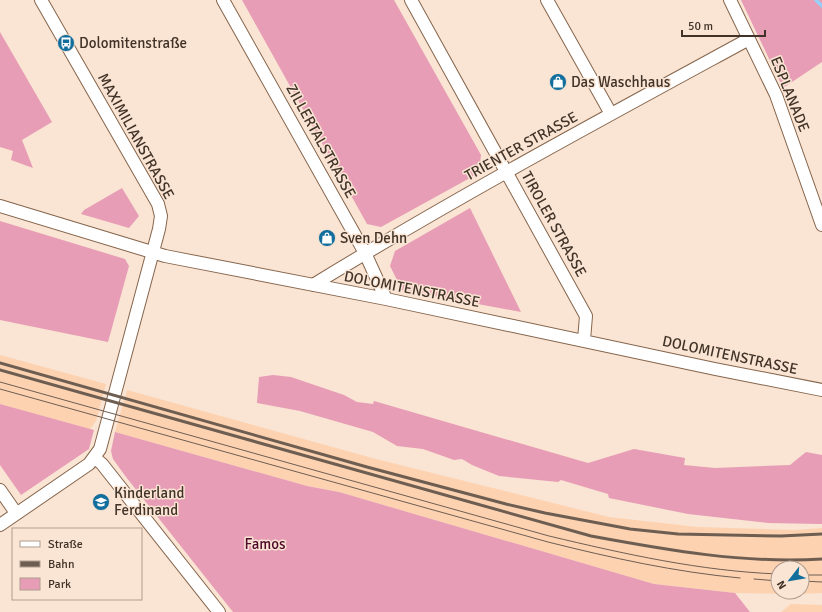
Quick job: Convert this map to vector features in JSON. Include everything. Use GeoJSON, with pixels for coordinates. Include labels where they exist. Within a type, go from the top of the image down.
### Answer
{"type":"FeatureCollection","features":[{"type":"Feature","properties":{"kind":"street","name":"MAXIMILIANSTRASSE"},"geometry":{"type":"LineString","coordinates":[[41,0],[158,204],[161,216],[153,252],[100,449],[95,458]]}},
{"type":"Feature","properties":{"kind":"street","name":"ZILLERTALSTRASSE"},"geometry":{"type":"LineString","coordinates":[[224,0],[365,253],[386,299]]}},
{"type":"Feature","properties":{"kind":"street","name":"TIROLER STRASSE"},"geometry":{"type":"LineString","coordinates":[[410,0],[586,316],[584,340]]}},
{"type":"Feature","properties":{"kind":"street"},"geometry":{"type":"LineString","coordinates":[[547,0],[611,114]]}},
{"type":"Feature","properties":{"kind":"street","name":"ESPLANADE"},"geometry":{"type":"LineString","coordinates":[[730,0],[776,95],[822,225]]}},
{"type":"Feature","properties":{"kind":"street","name":"TRIENTER STRASSE"},"geometry":{"type":"LineString","coordinates":[[313,285],[365,253],[507,172],[749,39]]}},
{"type":"Feature","properties":{"kind":"street","name":"DOLOMITENSTRASSE"},"geometry":{"type":"LineString","coordinates":[[0,206],[153,252],[216,267],[386,299],[715,369],[822,390]]}},
{"type":"Feature","properties":{"kind":"street"},"geometry":{"type":"LineString","coordinates":[[0,525],[95,458],[102,464],[219,612]]}},
{"type":"Feature","properties":{"kind":"street"},"geometry":{"type":"LineString","coordinates":[[0,490],[16,513]]}},
{"type":"Feature","properties":{"kind":"shaded area"},"geometry":{"type":"Polygon","coordinates":[[[0,355],[106,384],[96,421],[90,429],[0,404],[0,355]]]}},
{"type":"Feature","properties":{"kind":"shaded area"},"geometry":{"type":"Polygon","coordinates":[[[127,390],[376,459],[609,517],[697,527],[796,530],[822,528],[822,593],[810,594],[810,560],[770,560],[770,594],[735,593],[654,584],[339,492],[307,486],[115,432],[127,390]]]}},
{"type":"Feature","properties":{"kind":"shaded area"},"geometry":{"type":"Polygon","coordinates":[[[791,604],[822,605],[822,612],[781,612],[791,604]]]}},
{"type":"Feature","properties":{"kind":"green space"},"geometry":{"type":"Polygon","coordinates":[[[242,0],[394,0],[481,155],[479,173],[381,227],[367,224],[242,0]]]}},
{"type":"Feature","properties":{"kind":"green space"},"geometry":{"type":"Polygon","coordinates":[[[741,0],[822,0],[822,62],[783,88],[741,0]]]}},
{"type":"Feature","properties":{"kind":"green space"},"geometry":{"type":"Polygon","coordinates":[[[0,32],[52,122],[22,140],[33,168],[11,160],[13,151],[0,147],[0,32]]]}},
{"type":"Feature","properties":{"kind":"green space"},"geometry":{"type":"Polygon","coordinates":[[[122,188],[139,216],[129,228],[81,214],[84,210],[122,188]]]}},
{"type":"Feature","properties":{"kind":"green space"},"geometry":{"type":"Polygon","coordinates":[[[470,208],[521,312],[402,290],[390,266],[395,251],[470,208]]]}},
{"type":"Feature","properties":{"kind":"green space"},"geometry":{"type":"Polygon","coordinates":[[[0,221],[125,259],[129,266],[108,342],[0,320],[0,221]]]}},
{"type":"Feature","properties":{"kind":"green space"},"geometry":{"type":"Polygon","coordinates":[[[273,375],[291,377],[344,395],[357,402],[373,404],[374,401],[588,463],[634,449],[685,458],[684,465],[715,468],[790,465],[806,452],[822,455],[822,524],[768,523],[688,514],[609,498],[608,494],[561,480],[558,482],[499,476],[472,465],[462,459],[454,460],[423,449],[397,446],[373,432],[300,411],[257,403],[259,377],[273,375]]]}},
{"type":"Feature","properties":{"kind":"green space"},"geometry":{"type":"Polygon","coordinates":[[[0,404],[94,430],[89,449],[21,495],[0,465],[0,404]]]}},
{"type":"Feature","properties":{"kind":"green space","name":"Famos"},"geometry":{"type":"Polygon","coordinates":[[[115,432],[307,486],[339,492],[654,584],[735,593],[750,612],[233,612],[113,459],[111,451],[115,432]]]}},
{"type":"Feature","properties":{"kind":"waterway"},"geometry":{"type":"LineString","coordinates":[[816,0],[822,6]]}},
{"type":"Feature","properties":{"kind":"tram line"},"geometry":{"type":"LineString","coordinates":[[0,382],[549,536],[663,561],[720,569],[770,573]]}},
{"type":"Feature","properties":{"kind":"tram line"},"geometry":{"type":"LineString","coordinates":[[0,389],[548,542],[644,564],[740,578]]}},
{"type":"Feature","properties":{"kind":"tram line"},"geometry":{"type":"LineString","coordinates":[[810,575],[822,575]]}},
{"type":"Feature","properties":{"kind":"tram line"},"geometry":{"type":"LineString","coordinates":[[754,579],[770,580]]}},
{"type":"Feature","properties":{"kind":"tram line"},"geometry":{"type":"LineString","coordinates":[[810,581],[822,582]]}},
{"type":"Feature","properties":{"kind":"railway"},"geometry":{"type":"LineString","coordinates":[[0,363],[367,467],[545,513],[630,529],[678,534],[781,536],[822,534]]}},
{"type":"Feature","properties":{"kind":"railway"},"geometry":{"type":"LineString","coordinates":[[0,370],[591,536],[677,551],[735,558],[793,560],[822,559]]}},
{"type":"Feature","properties":{"kind":"place","name":"Dolomitenstraße"},"geometry":{"type":"Point","coordinates":[66,43]}},
{"type":"Feature","properties":{"kind":"place","name":"Das Waschhaus"},"geometry":{"type":"Point","coordinates":[558,82]}},
{"type":"Feature","properties":{"kind":"place","name":"Sven Dehn"},"geometry":{"type":"Point","coordinates":[327,238]}},
{"type":"Feature","properties":{"kind":"place","name":"Kinderland Ferdinand"},"geometry":{"type":"Point","coordinates":[101,502]}}]}
